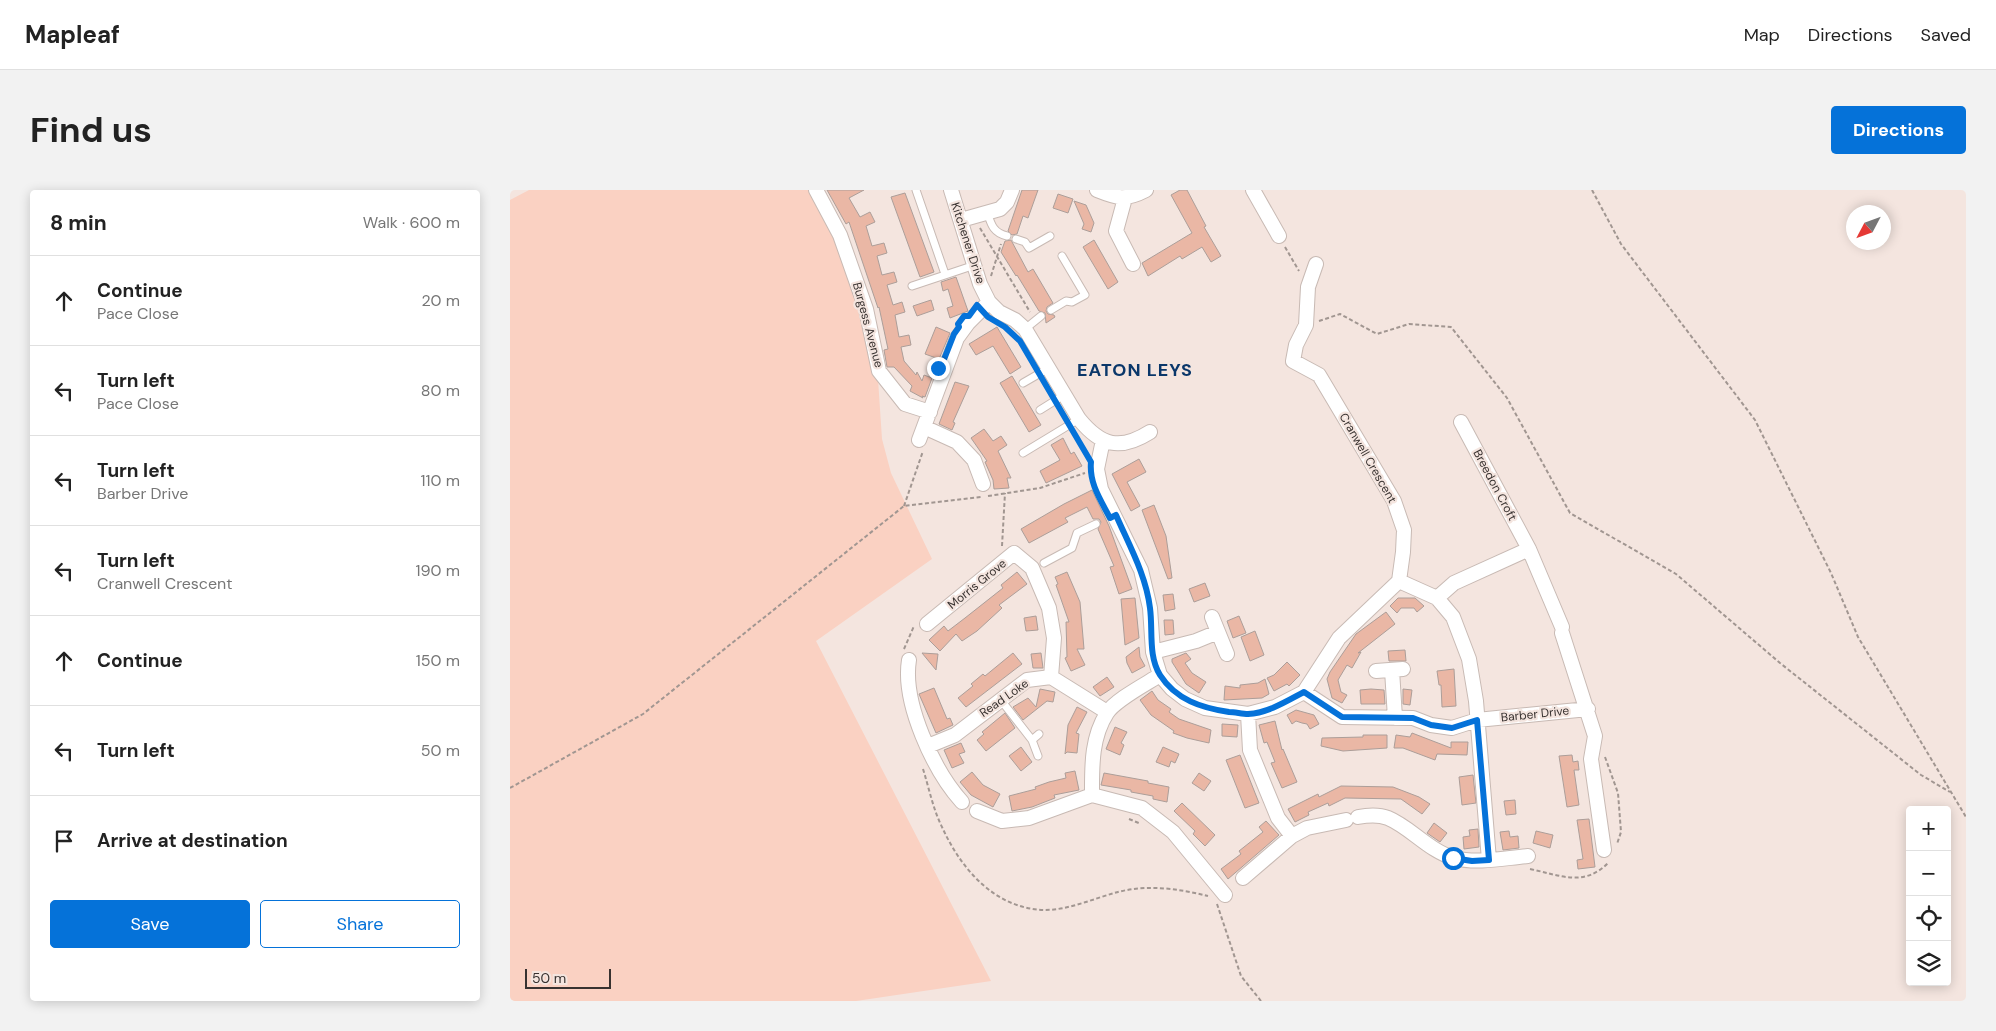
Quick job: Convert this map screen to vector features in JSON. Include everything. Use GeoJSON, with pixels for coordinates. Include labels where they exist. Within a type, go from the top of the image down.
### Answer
{"type":"FeatureCollection","features":[{"type":"Feature","properties":{"kind":"street","name":"Burgess Avenue"},"geometry":{"type":"LineString","coordinates":[[816,190],[840,235],[866,309],[880,371],[905,404],[930,412]]}},
{"type":"Feature","properties":{"kind":"street","name":"Kitchener Drive"},"geometry":{"type":"LineString","coordinates":[[951,190],[974,216],[975,265],[989,302]]}},
{"type":"Feature","properties":{"kind":"street"},"geometry":{"type":"LineString","coordinates":[[974,216],[1000,208],[1007,202],[1012,190]]}},
{"type":"Feature","properties":{"kind":"street"},"geometry":{"type":"LineString","coordinates":[[1097,190],[1125,198],[1146,190]]}},
{"type":"Feature","properties":{"kind":"street"},"geometry":{"type":"LineString","coordinates":[[1253,190],[1279,236]]}},
{"type":"Feature","properties":{"kind":"street"},"geometry":{"type":"LineString","coordinates":[[1125,198],[1116,231],[1133,264]]}},
{"type":"Feature","properties":{"kind":"street"},"geometry":{"type":"LineString","coordinates":[[1306,325],[1308,287],[1316,264]]}},
{"type":"Feature","properties":{"kind":"street"},"geometry":{"type":"LineString","coordinates":[[983,484],[974,460],[957,442],[923,437],[957,338],[968,323],[989,302],[999,312],[1015,320],[1034,322],[1049,368],[1064,395],[1074,422],[1104,440],[1121,445],[1150,432]]}},
{"type":"Feature","properties":{"kind":"street","name":"Cranwell Crescent"},"geometry":{"type":"LineString","coordinates":[[1306,325],[1296,345],[1293,361],[1319,375],[1394,501],[1404,530],[1403,552],[1398,580]]}},
{"type":"Feature","properties":{"kind":"street","name":"Breedon Croft"},"geometry":{"type":"LineString","coordinates":[[1461,422],[1487,468],[1528,549],[1562,630]]}},
{"type":"Feature","properties":{"kind":"street"},"geometry":{"type":"LineString","coordinates":[[1104,440],[1094,470],[1111,517],[1141,570],[1150,608],[1153,652],[1160,675],[1172,689],[1185,699],[1205,708],[1248,714],[1276,707],[1304,692],[1339,638],[1398,580],[1437,598],[1453,617],[1469,659],[1476,701],[1489,860]]}},
{"type":"Feature","properties":{"kind":"street"},"geometry":{"type":"LineString","coordinates":[[1437,598],[1454,583],[1528,549]]}},
{"type":"Feature","properties":{"kind":"street","name":"Morris Grove"},"geometry":{"type":"LineString","coordinates":[[927,624],[1014,553],[1032,568],[1049,608],[1054,638],[1051,677]]}},
{"type":"Feature","properties":{"kind":"street"},"geometry":{"type":"LineString","coordinates":[[1212,617],[1227,654]]}},
{"type":"Feature","properties":{"kind":"street","name":"Barber Drive"},"geometry":{"type":"LineString","coordinates":[[1562,630],[1595,736],[1591,759],[1610,853]]}},
{"type":"Feature","properties":{"kind":"street"},"geometry":{"type":"LineString","coordinates":[[1153,652],[1196,641],[1218,632]]}},
{"type":"Feature","properties":{"kind":"street"},"geometry":{"type":"LineString","coordinates":[[909,660],[907,670],[913,709],[935,763],[950,788],[962,802]]}},
{"type":"Feature","properties":{"kind":"street"},"geometry":{"type":"LineString","coordinates":[[1376,671],[1398,670],[1395,718]]}},
{"type":"Feature","properties":{"kind":"street"},"geometry":{"type":"LineString","coordinates":[[1092,795],[1092,754],[1107,712],[1130,693],[1160,675]]}},
{"type":"Feature","properties":{"kind":"street"},"geometry":{"type":"LineString","coordinates":[[1051,677],[1107,712]]}},
{"type":"Feature","properties":{"kind":"street","name":"Read Loke"},"geometry":{"type":"LineString","coordinates":[[928,746],[955,734],[1027,680],[1051,677]]}},
{"type":"Feature","properties":{"kind":"street","name":"Barber Drive"},"geometry":{"type":"LineString","coordinates":[[1304,692],[1342,717],[1413,718],[1431,725],[1452,728],[1477,720],[1588,709]]}},
{"type":"Feature","properties":{"kind":"street"},"geometry":{"type":"LineString","coordinates":[[1248,714],[1250,750],[1278,818],[1292,836]]}},
{"type":"Feature","properties":{"kind":"street"},"geometry":{"type":"LineString","coordinates":[[978,811],[1002,821],[1029,818],[1092,795],[1142,808],[1173,832],[1225,895]]}},
{"type":"Feature","properties":{"kind":"street"},"geometry":{"type":"LineString","coordinates":[[1243,878],[1292,836],[1307,828],[1372,814],[1388,818],[1430,846],[1453,858],[1472,861],[1526,862]]}},
{"type":"Feature","properties":{"kind":"lane"},"geometry":{"type":"LineString","coordinates":[[916,190],[945,274]]}},
{"type":"Feature","properties":{"kind":"lane"},"geometry":{"type":"LineString","coordinates":[[974,216],[992,227],[997,233],[1007,236]]}},
{"type":"Feature","properties":{"kind":"lane"},"geometry":{"type":"LineString","coordinates":[[1016,239],[1026,242],[1029,248],[1050,236]]}},
{"type":"Feature","properties":{"kind":"lane"},"geometry":{"type":"LineString","coordinates":[[1051,310],[1066,301],[1072,302],[1085,295],[1062,256]]}},
{"type":"Feature","properties":{"kind":"lane"},"geometry":{"type":"LineString","coordinates":[[912,286],[975,265]]}},
{"type":"Feature","properties":{"kind":"lane"},"geometry":{"type":"LineString","coordinates":[[1023,383],[1049,368]]}},
{"type":"Feature","properties":{"kind":"lane"},"geometry":{"type":"LineString","coordinates":[[1040,410],[1064,395]]}},
{"type":"Feature","properties":{"kind":"lane"},"geometry":{"type":"LineString","coordinates":[[1023,453],[1074,422]]}},
{"type":"Feature","properties":{"kind":"lane"},"geometry":{"type":"LineString","coordinates":[[1044,563],[1072,548],[1077,533],[1096,524]]}},
{"type":"Feature","properties":{"kind":"lane"},"geometry":{"type":"LineString","coordinates":[[1000,699],[1032,740],[1038,756]]}},
{"type":"Feature","properties":{"kind":"lane"},"geometry":{"type":"LineString","coordinates":[[1032,740],[1039,734]]}},
{"type":"Feature","properties":{"kind":"path"},"geometry":{"type":"LineString","coordinates":[[1592,190],[1622,244],[1755,420],[1831,573],[1858,637],[1966,817]]}},
{"type":"Feature","properties":{"kind":"path"},"geometry":{"type":"LineString","coordinates":[[974,216],[1034,322]]}},
{"type":"Feature","properties":{"kind":"path"},"geometry":{"type":"LineString","coordinates":[[1279,236],[1308,287]]}},
{"type":"Feature","properties":{"kind":"path"},"geometry":{"type":"LineString","coordinates":[[1306,325],[1340,314],[1377,334],[1409,324],[1452,327],[1507,398],[1570,514],[1676,574],[1788,669],[1921,774],[1950,792]]}},
{"type":"Feature","properties":{"kind":"path"},"geometry":{"type":"LineString","coordinates":[[510,788],[643,714],[904,506],[1040,488],[1094,470],[1074,422]]}},
{"type":"Feature","properties":{"kind":"path"},"geometry":{"type":"LineString","coordinates":[[904,506],[923,437]]}},
{"type":"Feature","properties":{"kind":"path"},"geometry":{"type":"LineString","coordinates":[[1526,862],[1565,878],[1577,878],[1599,872],[1621,832],[1618,794],[1604,753]]}},
{"type":"Feature","properties":{"kind":"path"},"geometry":{"type":"LineString","coordinates":[[922,766],[941,826],[956,856],[975,879],[997,896],[1019,906],[1046,910],[1072,905],[1121,891],[1153,888],[1186,891],[1215,897],[1225,895]]}},
{"type":"Feature","properties":{"kind":"shaded area"},"geometry":{"type":"Polygon","coordinates":[[[529,190],[809,190],[838,243],[863,317],[878,379],[882,439],[891,473],[932,559],[816,641],[991,981],[856,1001],[510,1001],[510,200],[529,190]]]}},
{"type":"Feature","properties":{"kind":"building"},"geometry":{"type":"Polygon","coordinates":[[[827,190],[864,190],[849,198],[860,217],[870,212],[875,222],[866,226],[872,246],[884,243],[887,253],[877,256],[882,275],[894,272],[897,282],[887,285],[893,305],[902,302],[905,312],[895,315],[899,337],[909,335],[911,345],[901,347],[904,361],[916,375],[917,372],[922,381],[924,375],[932,378],[925,397],[922,396],[923,398],[910,391],[912,386],[894,367],[887,367],[884,350],[888,349],[879,307],[849,222],[846,224],[827,190]]]}},
{"type":"Feature","properties":{"kind":"building"},"geometry":{"type":"Polygon","coordinates":[[[1022,190],[1038,190],[1028,218],[1023,216],[1017,234],[1012,235],[1008,231],[1022,190]]]}},
{"type":"Feature","properties":{"kind":"building"},"geometry":{"type":"Polygon","coordinates":[[[1180,190],[1187,190],[1206,226],[1204,227],[1221,256],[1211,262],[1202,247],[1182,259],[1180,256],[1148,276],[1142,263],[1192,233],[1171,195],[1180,190]]]}},
{"type":"Feature","properties":{"kind":"building"},"geometry":{"type":"Polygon","coordinates":[[[905,193],[934,272],[920,277],[891,197],[905,193]]]}},
{"type":"Feature","properties":{"kind":"building"},"geometry":{"type":"Polygon","coordinates":[[[1058,194],[1073,199],[1068,213],[1053,208],[1058,194]]]}},
{"type":"Feature","properties":{"kind":"building"},"geometry":{"type":"Polygon","coordinates":[[[1074,201],[1086,205],[1094,223],[1091,232],[1082,229],[1084,224],[1074,201]]]}},
{"type":"Feature","properties":{"kind":"building"},"geometry":{"type":"Polygon","coordinates":[[[1011,240],[1028,272],[1033,269],[1053,303],[1047,307],[1046,311],[1055,317],[1046,323],[1045,313],[1039,311],[1001,252],[1005,241],[1011,240]]]}},
{"type":"Feature","properties":{"kind":"building"},"geometry":{"type":"Polygon","coordinates":[[[1094,240],[1118,282],[1108,289],[1083,247],[1094,240]]]}},
{"type":"Feature","properties":{"kind":"building"},"geometry":{"type":"Polygon","coordinates":[[[956,277],[968,311],[950,318],[947,308],[953,306],[948,289],[943,291],[941,282],[956,277]]]}},
{"type":"Feature","properties":{"kind":"building"},"geometry":{"type":"Polygon","coordinates":[[[931,300],[934,310],[917,316],[913,306],[931,300]]]}},
{"type":"Feature","properties":{"kind":"building"},"geometry":{"type":"Polygon","coordinates":[[[936,327],[950,333],[939,359],[925,354],[936,327]]]}},
{"type":"Feature","properties":{"kind":"building"},"geometry":{"type":"Polygon","coordinates":[[[997,327],[1021,367],[1010,374],[993,346],[976,355],[969,344],[997,327]]]}},
{"type":"Feature","properties":{"kind":"building"},"geometry":{"type":"Polygon","coordinates":[[[1012,376],[1041,425],[1029,432],[1000,383],[1012,376]]]}},
{"type":"Feature","properties":{"kind":"building"},"geometry":{"type":"Polygon","coordinates":[[[955,382],[969,386],[953,422],[955,423],[952,430],[939,424],[955,382]]]}},
{"type":"Feature","properties":{"kind":"building"},"geometry":{"type":"Polygon","coordinates":[[[984,429],[993,441],[1001,436],[1007,445],[998,451],[1011,478],[1007,478],[1009,488],[994,489],[993,480],[985,462],[987,461],[971,438],[984,429]]]}},
{"type":"Feature","properties":{"kind":"building"},"geometry":{"type":"Polygon","coordinates":[[[1063,438],[1071,454],[1074,452],[1082,466],[1046,483],[1040,471],[1060,460],[1051,445],[1063,438]]]}},
{"type":"Feature","properties":{"kind":"building"},"geometry":{"type":"Polygon","coordinates":[[[1139,459],[1146,472],[1127,482],[1140,506],[1131,511],[1112,474],[1139,459]]]}},
{"type":"Feature","properties":{"kind":"building"},"geometry":{"type":"Polygon","coordinates":[[[1092,490],[1109,526],[1132,589],[1119,594],[1110,567],[1114,566],[1098,529],[1101,522],[1099,519],[1093,519],[1087,507],[1065,518],[1068,522],[1029,543],[1021,529],[1092,490]]]}},
{"type":"Feature","properties":{"kind":"building"},"geometry":{"type":"Polygon","coordinates":[[[1154,505],[1166,536],[1172,578],[1168,579],[1142,510],[1154,505]]]}},
{"type":"Feature","properties":{"kind":"building"},"geometry":{"type":"Polygon","coordinates":[[[1017,572],[1027,584],[999,605],[1002,608],[977,631],[962,641],[956,634],[940,651],[929,640],[944,626],[948,631],[965,618],[1003,588],[1001,585],[1017,572]]]}},
{"type":"Feature","properties":{"kind":"building"},"geometry":{"type":"Polygon","coordinates":[[[1067,572],[1080,602],[1084,649],[1077,649],[1085,665],[1071,671],[1065,658],[1067,657],[1066,622],[1069,622],[1055,577],[1067,572]]]}},
{"type":"Feature","properties":{"kind":"building"},"geometry":{"type":"Polygon","coordinates":[[[1205,583],[1210,596],[1194,602],[1189,589],[1205,583]]]}},
{"type":"Feature","properties":{"kind":"building"},"geometry":{"type":"Polygon","coordinates":[[[1173,594],[1175,609],[1165,611],[1163,595],[1173,594]]]}},
{"type":"Feature","properties":{"kind":"building"},"geometry":{"type":"Polygon","coordinates":[[[1135,598],[1139,638],[1125,645],[1121,599],[1135,598]]]}},
{"type":"Feature","properties":{"kind":"building"},"geometry":{"type":"Polygon","coordinates":[[[1398,598],[1415,598],[1424,606],[1417,612],[1414,608],[1401,608],[1397,613],[1390,606],[1398,598]]]}},
{"type":"Feature","properties":{"kind":"building"},"geometry":{"type":"Polygon","coordinates":[[[1386,612],[1395,624],[1358,653],[1361,652],[1352,668],[1347,665],[1338,680],[1341,692],[1347,695],[1342,703],[1332,698],[1327,679],[1330,672],[1356,634],[1386,612]]]}},
{"type":"Feature","properties":{"kind":"building"},"geometry":{"type":"Polygon","coordinates":[[[1036,616],[1038,630],[1026,631],[1024,618],[1036,616]]]}},
{"type":"Feature","properties":{"kind":"building"},"geometry":{"type":"Polygon","coordinates":[[[1239,616],[1246,633],[1233,638],[1227,621],[1239,616]]]}},
{"type":"Feature","properties":{"kind":"building"},"geometry":{"type":"Polygon","coordinates":[[[1164,620],[1173,620],[1174,634],[1165,635],[1164,620]]]}},
{"type":"Feature","properties":{"kind":"building"},"geometry":{"type":"Polygon","coordinates":[[[1255,631],[1264,655],[1250,661],[1241,637],[1255,631]]]}},
{"type":"Feature","properties":{"kind":"building"},"geometry":{"type":"Polygon","coordinates":[[[1139,647],[1140,657],[1145,666],[1132,673],[1126,657],[1139,647]]]}},
{"type":"Feature","properties":{"kind":"building"},"geometry":{"type":"Polygon","coordinates":[[[1405,650],[1406,661],[1389,661],[1388,651],[1405,650]]]}},
{"type":"Feature","properties":{"kind":"building"},"geometry":{"type":"Polygon","coordinates":[[[922,653],[938,654],[936,670],[922,653]]]}},
{"type":"Feature","properties":{"kind":"building"},"geometry":{"type":"Polygon","coordinates":[[[1013,653],[1022,664],[966,707],[958,698],[973,686],[971,684],[983,674],[985,676],[1013,653]]]}},
{"type":"Feature","properties":{"kind":"building"},"geometry":{"type":"Polygon","coordinates":[[[1041,653],[1043,668],[1033,668],[1031,654],[1041,653]]]}},
{"type":"Feature","properties":{"kind":"building"},"geometry":{"type":"Polygon","coordinates":[[[1186,653],[1191,659],[1185,663],[1192,673],[1206,682],[1199,693],[1186,684],[1172,662],[1172,659],[1186,653]]]}},
{"type":"Feature","properties":{"kind":"building"},"geometry":{"type":"Polygon","coordinates":[[[1287,662],[1300,675],[1289,686],[1287,684],[1274,691],[1267,678],[1274,675],[1287,662]]]}},
{"type":"Feature","properties":{"kind":"building"},"geometry":{"type":"Polygon","coordinates":[[[1454,669],[1456,706],[1442,707],[1441,685],[1439,685],[1437,671],[1454,669]]]}},
{"type":"Feature","properties":{"kind":"building"},"geometry":{"type":"Polygon","coordinates":[[[1107,677],[1114,687],[1100,696],[1093,687],[1107,677]]]}},
{"type":"Feature","properties":{"kind":"building"},"geometry":{"type":"Polygon","coordinates":[[[1265,679],[1269,694],[1262,698],[1224,700],[1225,686],[1240,688],[1240,685],[1258,683],[1265,679]]]}},
{"type":"Feature","properties":{"kind":"building"},"geometry":{"type":"Polygon","coordinates":[[[934,688],[947,719],[950,718],[953,725],[936,733],[919,694],[934,688]]]}},
{"type":"Feature","properties":{"kind":"building"},"geometry":{"type":"Polygon","coordinates":[[[1040,689],[1055,692],[1053,702],[1047,701],[1023,720],[1013,707],[1028,698],[1036,707],[1040,689]]]}},
{"type":"Feature","properties":{"kind":"building"},"geometry":{"type":"Polygon","coordinates":[[[1403,689],[1412,690],[1410,705],[1403,704],[1403,689]]]}},
{"type":"Feature","properties":{"kind":"building"},"geometry":{"type":"Polygon","coordinates":[[[1360,690],[1384,690],[1385,704],[1361,704],[1360,690]]]}},
{"type":"Feature","properties":{"kind":"building"},"geometry":{"type":"Polygon","coordinates":[[[1152,691],[1158,700],[1171,709],[1169,712],[1179,719],[1211,730],[1209,743],[1173,733],[1174,731],[1151,715],[1140,700],[1152,691]]]}},
{"type":"Feature","properties":{"kind":"building"},"geometry":{"type":"Polygon","coordinates":[[[1077,707],[1087,712],[1076,733],[1079,734],[1077,753],[1067,752],[1065,754],[1068,725],[1077,707]]]}},
{"type":"Feature","properties":{"kind":"building"},"geometry":{"type":"Polygon","coordinates":[[[1296,710],[1314,715],[1319,724],[1310,729],[1307,724],[1296,721],[1292,724],[1287,715],[1296,710]]]}},
{"type":"Feature","properties":{"kind":"building"},"geometry":{"type":"Polygon","coordinates":[[[1005,713],[1015,728],[986,751],[977,740],[984,734],[982,732],[1005,713]]]}},
{"type":"Feature","properties":{"kind":"building"},"geometry":{"type":"Polygon","coordinates":[[[1275,721],[1282,750],[1297,782],[1282,788],[1271,763],[1275,762],[1267,742],[1264,743],[1259,725],[1275,721]]]}},
{"type":"Feature","properties":{"kind":"building"},"geometry":{"type":"Polygon","coordinates":[[[1222,724],[1238,725],[1237,737],[1222,736],[1222,724]]]}},
{"type":"Feature","properties":{"kind":"building"},"geometry":{"type":"Polygon","coordinates":[[[1115,727],[1127,732],[1121,743],[1124,745],[1120,755],[1106,749],[1115,727]]]}},
{"type":"Feature","properties":{"kind":"building"},"geometry":{"type":"Polygon","coordinates":[[[1412,733],[1451,748],[1451,742],[1468,742],[1467,755],[1437,754],[1435,760],[1403,748],[1394,748],[1396,735],[1410,737],[1412,733]]]}},
{"type":"Feature","properties":{"kind":"building"},"geometry":{"type":"Polygon","coordinates":[[[1363,735],[1387,735],[1387,748],[1343,751],[1321,746],[1322,738],[1363,737],[1363,735]]]}},
{"type":"Feature","properties":{"kind":"building"},"geometry":{"type":"Polygon","coordinates":[[[961,743],[965,752],[959,754],[964,763],[952,768],[944,750],[961,743]]]}},
{"type":"Feature","properties":{"kind":"building"},"geometry":{"type":"Polygon","coordinates":[[[1021,747],[1032,762],[1021,771],[1009,756],[1021,747]]]}},
{"type":"Feature","properties":{"kind":"building"},"geometry":{"type":"Polygon","coordinates":[[[1163,747],[1179,754],[1175,763],[1171,761],[1169,767],[1156,762],[1163,747]]]}},
{"type":"Feature","properties":{"kind":"building"},"geometry":{"type":"Polygon","coordinates":[[[1240,755],[1259,803],[1245,808],[1226,760],[1240,755]]]}},
{"type":"Feature","properties":{"kind":"building"},"geometry":{"type":"Polygon","coordinates":[[[1572,755],[1573,762],[1578,761],[1579,770],[1574,770],[1579,805],[1567,807],[1559,756],[1572,755]]]}},
{"type":"Feature","properties":{"kind":"building"},"geometry":{"type":"Polygon","coordinates":[[[1075,771],[1079,790],[1054,795],[1055,798],[1032,807],[1012,811],[1009,796],[1066,778],[1065,773],[1075,771]]]}},
{"type":"Feature","properties":{"kind":"building"},"geometry":{"type":"Polygon","coordinates":[[[972,772],[983,785],[1000,794],[993,807],[971,795],[960,782],[972,772]]]}},
{"type":"Feature","properties":{"kind":"building"},"geometry":{"type":"Polygon","coordinates":[[[1104,773],[1169,787],[1167,802],[1153,799],[1153,796],[1131,792],[1131,790],[1101,785],[1104,773]]]}},
{"type":"Feature","properties":{"kind":"building"},"geometry":{"type":"Polygon","coordinates":[[[1199,773],[1211,781],[1204,791],[1192,783],[1199,773]]]}},
{"type":"Feature","properties":{"kind":"building"},"geometry":{"type":"Polygon","coordinates":[[[1473,775],[1476,803],[1462,805],[1459,777],[1473,775]]]}},
{"type":"Feature","properties":{"kind":"building"},"geometry":{"type":"Polygon","coordinates":[[[1341,786],[1393,787],[1419,797],[1430,804],[1422,814],[1401,799],[1345,798],[1329,806],[1328,803],[1308,812],[1309,815],[1295,822],[1288,809],[1318,794],[1319,797],[1341,786]]]}},
{"type":"Feature","properties":{"kind":"building"},"geometry":{"type":"Polygon","coordinates":[[[1515,800],[1516,814],[1506,815],[1504,801],[1515,800]]]}},
{"type":"Feature","properties":{"kind":"building"},"geometry":{"type":"Polygon","coordinates":[[[1182,803],[1215,835],[1205,846],[1193,834],[1195,831],[1174,811],[1182,803]]]}},
{"type":"Feature","properties":{"kind":"building"},"geometry":{"type":"Polygon","coordinates":[[[1589,819],[1595,867],[1578,869],[1577,860],[1583,859],[1577,820],[1589,819]]]}},
{"type":"Feature","properties":{"kind":"building"},"geometry":{"type":"Polygon","coordinates":[[[1266,821],[1279,835],[1228,879],[1221,869],[1241,854],[1239,851],[1263,832],[1259,827],[1266,821]]]}},
{"type":"Feature","properties":{"kind":"building"},"geometry":{"type":"Polygon","coordinates":[[[1434,823],[1447,833],[1440,842],[1427,833],[1434,823]]]}},
{"type":"Feature","properties":{"kind":"building"},"geometry":{"type":"Polygon","coordinates":[[[1478,829],[1479,847],[1464,849],[1463,837],[1470,836],[1469,830],[1478,829]]]}},
{"type":"Feature","properties":{"kind":"building"},"geometry":{"type":"Polygon","coordinates":[[[1509,831],[1510,837],[1518,836],[1519,848],[1503,850],[1500,832],[1509,831]]]}},
{"type":"Feature","properties":{"kind":"building"},"geometry":{"type":"Polygon","coordinates":[[[1536,831],[1553,835],[1550,848],[1533,843],[1536,831]]]}},
{"type":"Feature","properties":{"kind":"district","name":"EATON LEYS"},"geometry":{"type":"Point","coordinates":[1135,370]}},
{"type":"Feature","properties":{"kind":"route"},"geometry":{"type":"LineString","coordinates":[[938,368],[941,367],[954,334],[959,327],[958,324],[964,316],[969,316],[977,305],[988,317],[1005,327],[1020,341],[1091,462],[1090,471],[1094,487],[1110,518],[1116,515],[1141,570],[1150,608],[1153,652],[1160,675],[1172,689],[1185,699],[1205,708],[1248,714],[1276,707],[1304,692],[1342,717],[1413,718],[1431,725],[1452,728],[1477,720],[1489,860],[1472,861],[1453,858]]}}]}
